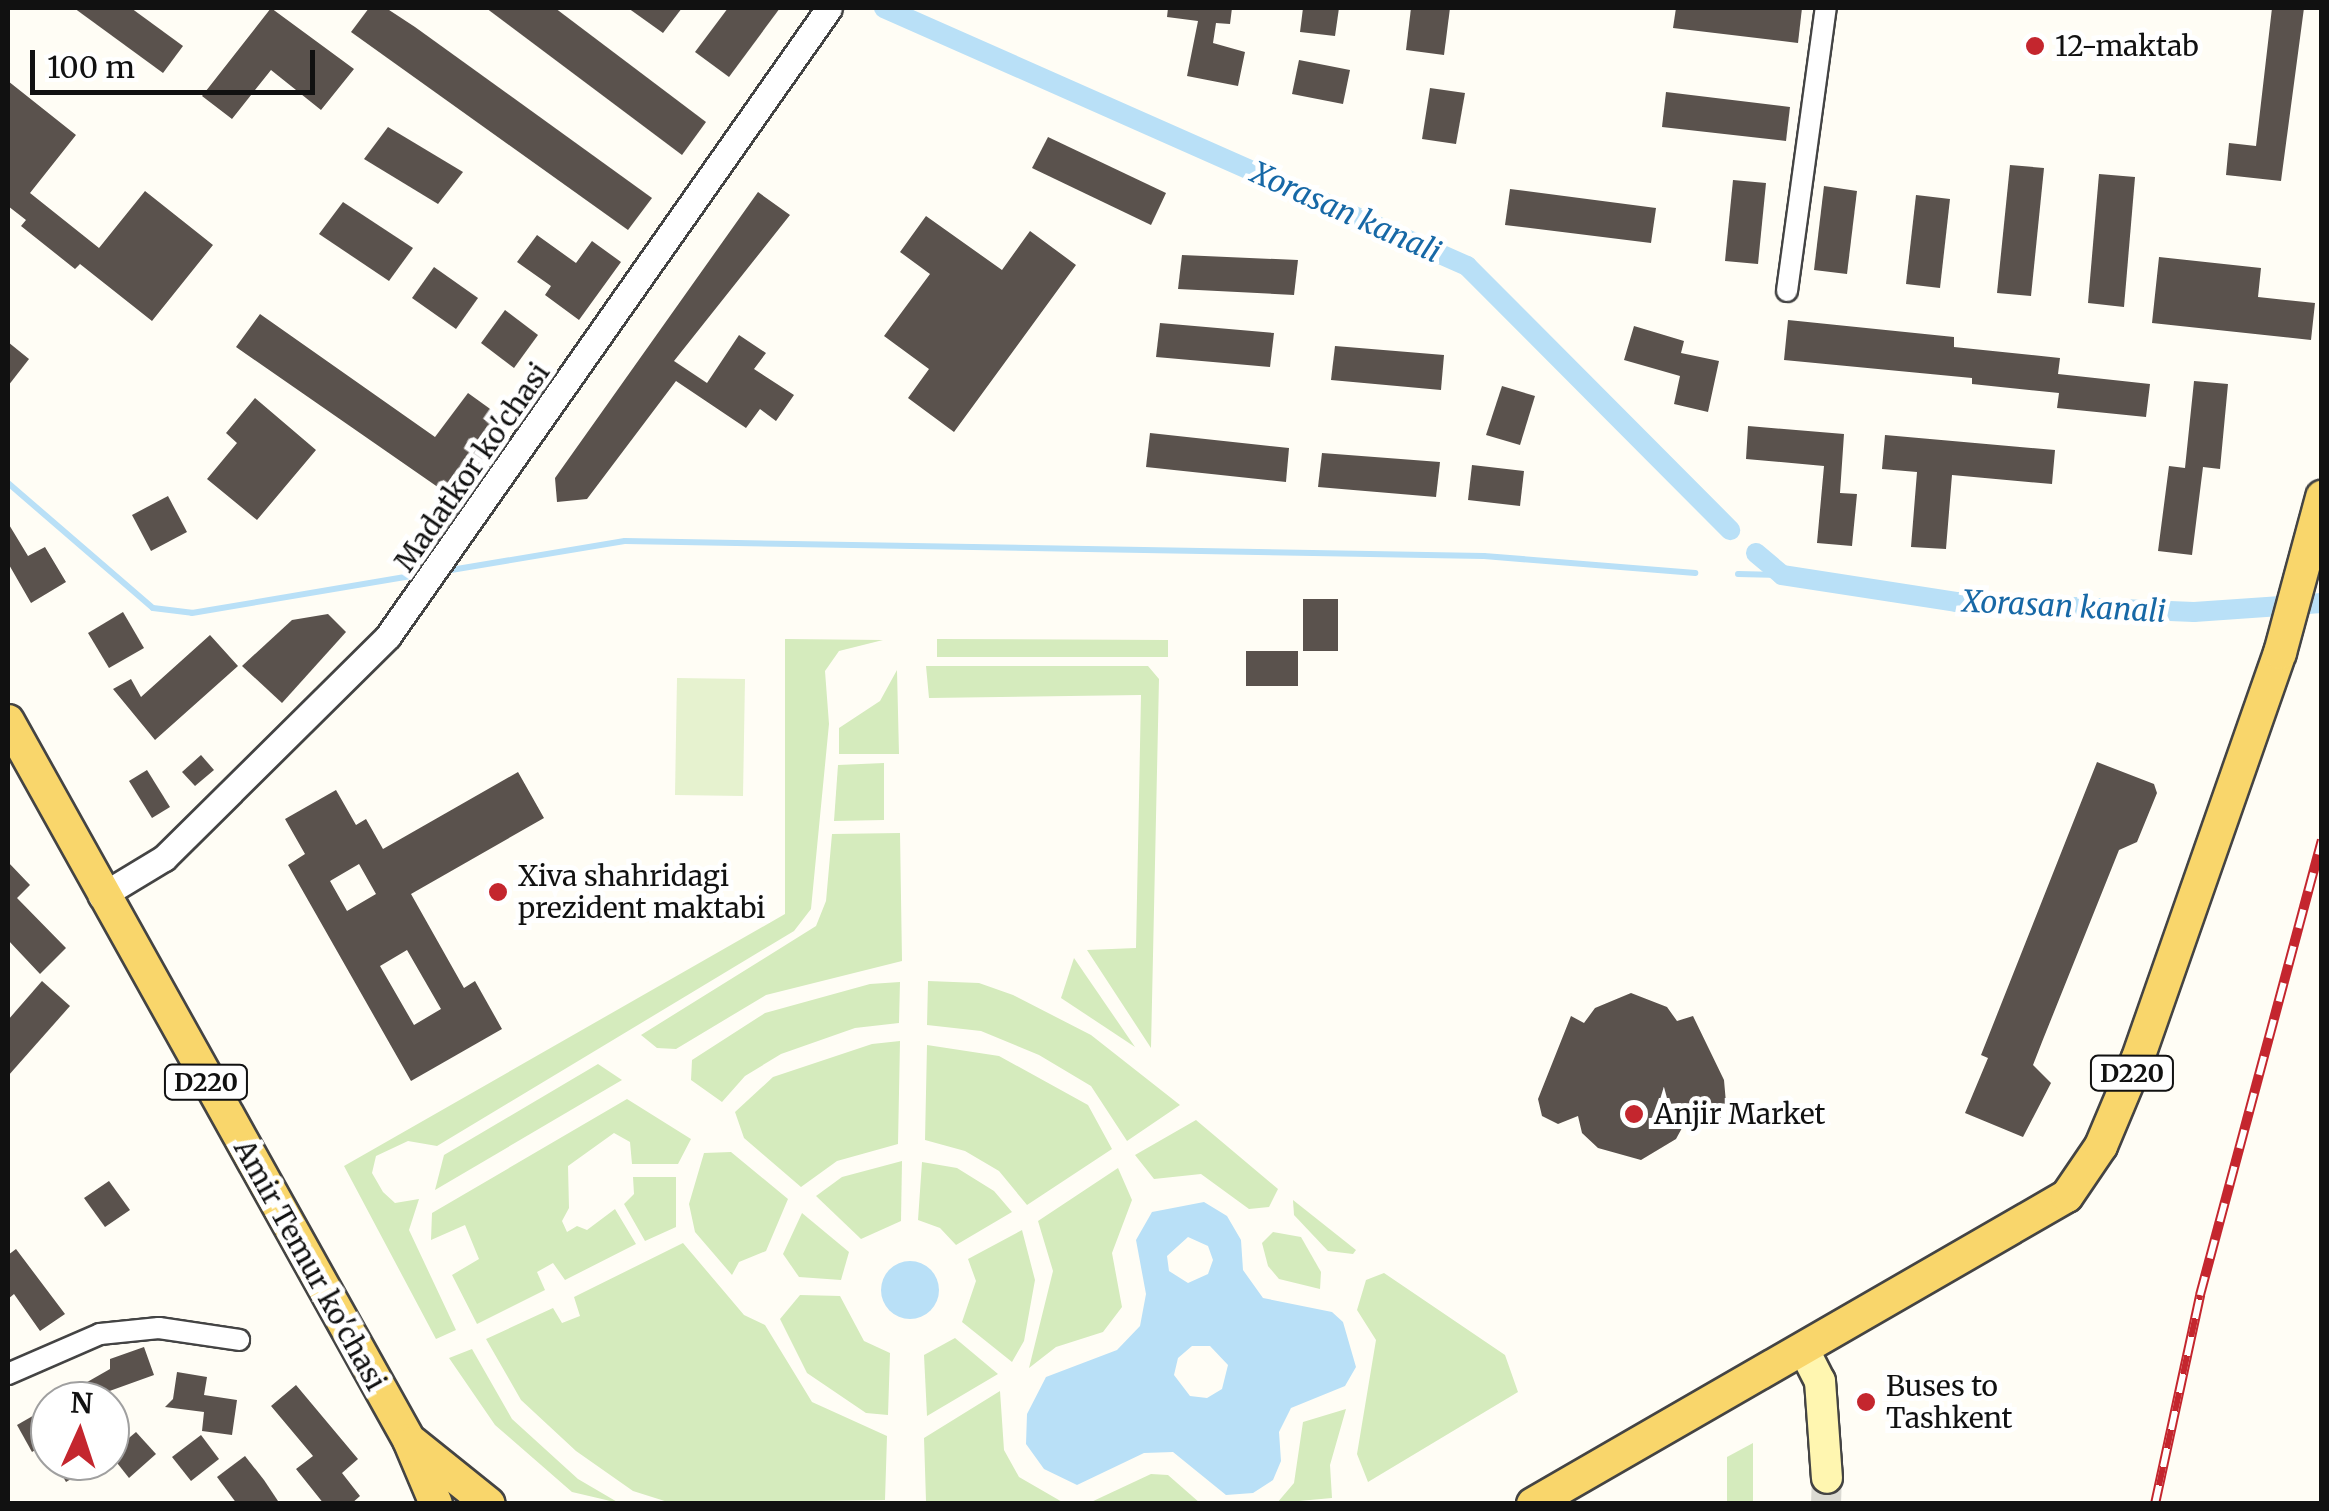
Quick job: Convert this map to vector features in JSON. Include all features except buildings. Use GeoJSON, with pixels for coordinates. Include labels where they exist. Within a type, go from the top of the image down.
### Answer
{"type":"FeatureCollection","features":[{"type":"Feature","properties":{"kind":"main road","name":"D220"},"geometry":{"type":"LineString","coordinates":[[1533,1504],[2024,1226],[2067,1196],[2084,1171],[2138,1058],[2280,653],[2311,553],[2322,497]]}},
{"type":"Feature","properties":{"kind":"main road","name":"Amir Temur ko'chasi"},"geometry":{"type":"LineString","coordinates":[[8,721],[101,896],[409,1440],[436,1504]]}},
{"type":"Feature","properties":{"kind":"main road"},"geometry":{"type":"LineString","coordinates":[[1804,1348],[1820,1382],[1827,1478]]}},
{"type":"Feature","properties":{"kind":"main road","name":"Amir Temur ko'chasi"},"geometry":{"type":"LineString","coordinates":[[409,1440],[489,1504]]}},
{"type":"Feature","properties":{"kind":"street"},"geometry":{"type":"LineString","coordinates":[[1787,291],[1826,8]]}},
{"type":"Feature","properties":{"kind":"street","name":"Madatkor ko'chasi"},"geometry":{"type":"LineString","coordinates":[[101,896],[177,845],[351,676],[423,590],[827,10]]}},
{"type":"Feature","properties":{"kind":"street"},"geometry":{"type":"LineString","coordinates":[[8,1374],[100,1334],[159,1328],[238,1340]]}},
{"type":"Feature","properties":{"kind":"green space"},"geometry":{"type":"Polygon","coordinates":[[[785,639],[883,640],[839,651],[825,671],[829,724],[811,909],[794,931],[437,1146],[408,1141],[376,1156],[372,1173],[383,1192],[395,1203],[419,1199],[409,1230],[456,1330],[436,1339],[344,1166],[785,914],[785,639]]]}},
{"type":"Feature","properties":{"kind":"green space"},"geometry":{"type":"Polygon","coordinates":[[[937,639],[1168,640],[1168,657],[937,657],[937,639]]]}},
{"type":"Feature","properties":{"kind":"green space"},"geometry":{"type":"Polygon","coordinates":[[[926,666],[1148,666],[1159,679],[1151,1048],[1087,950],[1136,948],[1141,695],[929,698],[926,666]]]}},
{"type":"Feature","properties":{"kind":"green space"},"geometry":{"type":"Polygon","coordinates":[[[897,670],[899,754],[839,754],[839,728],[880,701],[897,670]]]}},
{"type":"Feature","properties":{"kind":"green space"},"geometry":{"type":"Polygon","coordinates":[[[677,678],[745,679],[743,796],[675,795],[677,678]]]}},
{"type":"Feature","properties":{"kind":"green space"},"geometry":{"type":"Polygon","coordinates":[[[884,763],[884,820],[834,821],[838,765],[884,763]]]}},
{"type":"Feature","properties":{"kind":"green space"},"geometry":{"type":"Polygon","coordinates":[[[900,833],[902,961],[766,995],[676,1049],[657,1048],[641,1035],[816,926],[826,901],[832,834],[900,833]]]}},
{"type":"Feature","properties":{"kind":"green space"},"geometry":{"type":"Polygon","coordinates":[[[1074,958],[1135,1047],[1061,998],[1074,958]]]}},
{"type":"Feature","properties":{"kind":"green space"},"geometry":{"type":"Polygon","coordinates":[[[928,981],[979,983],[1013,995],[1091,1035],[1180,1105],[1127,1141],[1091,1086],[1039,1055],[981,1031],[927,1025],[928,981]]]}},
{"type":"Feature","properties":{"kind":"green space"},"geometry":{"type":"Polygon","coordinates":[[[900,982],[899,1023],[855,1028],[781,1054],[745,1076],[722,1102],[691,1080],[692,1060],[765,1013],[870,984],[900,982]]]}},
{"type":"Feature","properties":{"kind":"green space"},"geometry":{"type":"Polygon","coordinates":[[[900,1041],[898,1144],[837,1161],[801,1187],[744,1138],[735,1112],[773,1077],[872,1044],[900,1041]]]}},
{"type":"Feature","properties":{"kind":"green space"},"geometry":{"type":"Polygon","coordinates":[[[927,1045],[999,1056],[1088,1105],[1112,1149],[1027,1205],[999,1171],[965,1151],[925,1140],[927,1045]]]}},
{"type":"Feature","properties":{"kind":"green space"},"geometry":{"type":"Polygon","coordinates":[[[598,1064],[622,1080],[435,1190],[444,1155],[598,1064]]]}},
{"type":"Feature","properties":{"kind":"green space"},"geometry":{"type":"Polygon","coordinates":[[[627,1099],[691,1139],[678,1164],[632,1164],[630,1142],[614,1133],[568,1166],[569,1208],[562,1221],[567,1232],[577,1226],[587,1230],[615,1209],[636,1244],[565,1280],[553,1263],[537,1272],[545,1290],[477,1324],[452,1275],[479,1259],[465,1225],[431,1240],[432,1213],[627,1099]]]}},
{"type":"Feature","properties":{"kind":"green space"},"geometry":{"type":"Polygon","coordinates":[[[1196,1120],[1278,1189],[1269,1207],[1249,1209],[1201,1174],[1154,1179],[1135,1155],[1196,1120]]]}},
{"type":"Feature","properties":{"kind":"green space"},"geometry":{"type":"Polygon","coordinates":[[[731,1152],[788,1199],[766,1251],[739,1262],[732,1275],[695,1232],[689,1204],[704,1153],[731,1152]]]}},
{"type":"Feature","properties":{"kind":"green space"},"geometry":{"type":"Polygon","coordinates":[[[902,1161],[901,1221],[861,1239],[816,1196],[842,1177],[902,1161]]]}},
{"type":"Feature","properties":{"kind":"green space"},"geometry":{"type":"Polygon","coordinates":[[[922,1162],[957,1168],[994,1191],[1012,1212],[956,1245],[940,1228],[918,1220],[922,1162]]]}},
{"type":"Feature","properties":{"kind":"green space"},"geometry":{"type":"Polygon","coordinates":[[[1118,1168],[1132,1200],[1112,1253],[1122,1307],[1103,1332],[1056,1347],[1029,1368],[1053,1271],[1038,1221],[1118,1168]]]}},
{"type":"Feature","properties":{"kind":"green space"},"geometry":{"type":"Polygon","coordinates":[[[633,1177],[676,1177],[676,1227],[645,1241],[624,1204],[634,1194],[633,1177]]]}},
{"type":"Feature","properties":{"kind":"green space"},"geometry":{"type":"Polygon","coordinates":[[[1293,1200],[1356,1250],[1353,1254],[1328,1251],[1294,1215],[1293,1200]]]}},
{"type":"Feature","properties":{"kind":"green space"},"geometry":{"type":"Polygon","coordinates":[[[802,1213],[849,1252],[841,1280],[799,1277],[783,1254],[802,1213]]]}},
{"type":"Feature","properties":{"kind":"green space"},"geometry":{"type":"Polygon","coordinates":[[[1022,1230],[1035,1280],[1024,1341],[1012,1362],[962,1322],[976,1281],[968,1259],[1022,1230]]]}},
{"type":"Feature","properties":{"kind":"green space"},"geometry":{"type":"Polygon","coordinates":[[[1273,1232],[1301,1237],[1321,1272],[1320,1289],[1279,1279],[1268,1266],[1262,1243],[1273,1232]]]}},
{"type":"Feature","properties":{"kind":"green space"},"geometry":{"type":"Polygon","coordinates":[[[683,1243],[744,1315],[765,1325],[812,1402],[887,1436],[885,1500],[671,1503],[633,1491],[576,1451],[521,1400],[486,1339],[553,1308],[562,1323],[580,1316],[574,1297],[683,1243]]]}},
{"type":"Feature","properties":{"kind":"green space"},"geometry":{"type":"Polygon","coordinates":[[[1384,1273],[1505,1355],[1518,1392],[1368,1482],[1357,1454],[1376,1340],[1357,1310],[1366,1280],[1384,1273]]]}},
{"type":"Feature","properties":{"kind":"green space"},"geometry":{"type":"Polygon","coordinates":[[[800,1295],[840,1296],[864,1341],[890,1353],[888,1415],[866,1413],[807,1373],[780,1319],[800,1295]]]}},
{"type":"Feature","properties":{"kind":"green space"},"geometry":{"type":"Polygon","coordinates":[[[955,1338],[998,1374],[927,1416],[924,1355],[955,1338]]]}},
{"type":"Feature","properties":{"kind":"green space"},"geometry":{"type":"Polygon","coordinates":[[[472,1349],[512,1419],[578,1479],[619,1503],[572,1492],[495,1425],[449,1358],[472,1349]]]}},
{"type":"Feature","properties":{"kind":"green space"},"geometry":{"type":"Polygon","coordinates":[[[1000,1391],[1004,1450],[1019,1477],[1064,1503],[926,1501],[924,1438],[1000,1391]]]}},
{"type":"Feature","properties":{"kind":"green space"},"geometry":{"type":"Polygon","coordinates":[[[1346,1409],[1330,1465],[1332,1498],[1277,1503],[1294,1483],[1303,1422],[1346,1409]]]}},
{"type":"Feature","properties":{"kind":"green space"},"geometry":{"type":"Polygon","coordinates":[[[1753,1443],[1753,1503],[1727,1503],[1727,1457],[1753,1443]]]}},
{"type":"Feature","properties":{"kind":"green space"},"geometry":{"type":"Polygon","coordinates":[[[1151,1474],[1168,1475],[1200,1503],[1089,1503],[1151,1474]]]}},
{"type":"Feature","properties":{"kind":"water"},"geometry":{"type":"Polygon","coordinates":[[[1204,1202],[1227,1216],[1241,1240],[1243,1270],[1263,1298],[1332,1312],[1343,1322],[1356,1367],[1345,1386],[1291,1408],[1279,1432],[1281,1461],[1273,1480],[1253,1493],[1226,1495],[1173,1452],[1144,1453],[1077,1485],[1044,1469],[1026,1444],[1027,1414],[1046,1377],[1117,1350],[1140,1326],[1146,1294],[1136,1240],[1152,1212],[1204,1202]],[[1188,1237],[1167,1256],[1169,1271],[1188,1283],[1208,1274],[1213,1260],[1208,1246],[1188,1237]],[[1192,1346],[1178,1358],[1174,1375],[1190,1396],[1207,1398],[1222,1389],[1228,1365],[1210,1346],[1192,1346]]]}},
{"type":"Feature","properties":{"kind":"water"},"geometry":{"type":"Polygon","coordinates":[[[910,1261],[930,1270],[939,1290],[930,1310],[910,1319],[890,1310],[881,1290],[890,1270],[910,1261]]]}},
{"type":"Feature","properties":{"kind":"waterway","name":"Xorasan kanali"},"geometry":{"type":"LineString","coordinates":[[884,8],[1467,266],[1730,530]]}},
{"type":"Feature","properties":{"kind":"waterway"},"geometry":{"type":"LineString","coordinates":[[8,483],[153,608],[192,613],[423,574]]}},
{"type":"Feature","properties":{"kind":"waterway"},"geometry":{"type":"LineString","coordinates":[[445,571],[625,541],[1484,556],[1695,573]]}},
{"type":"Feature","properties":{"kind":"waterway","name":"Xorasan kanali"},"geometry":{"type":"LineString","coordinates":[[1756,553],[1782,575],[1956,602],[2194,612],[2322,603]]}},
{"type":"Feature","properties":{"kind":"waterway"},"geometry":{"type":"LineString","coordinates":[[1738,574],[1782,575]]}},
{"type":"Feature","properties":{"kind":"tunnel"},"geometry":{"type":"LineString","coordinates":[[1826,1504],[1827,1478]]}},
{"type":"Feature","properties":{"kind":"railway"},"geometry":{"type":"LineString","coordinates":[[2155,1504],[2200,1295],[2322,840]]}},
{"type":"Feature","properties":{"kind":"place","name":"12-maktab"},"geometry":{"type":"Point","coordinates":[2035,46]}},
{"type":"Feature","properties":{"kind":"place","name":"Xiva shahridagi prezident maktabi"},"geometry":{"type":"Point","coordinates":[498,892]}},
{"type":"Feature","properties":{"kind":"place","name":"Anjir Market"},"geometry":{"type":"Point","coordinates":[1634,1114]}},
{"type":"Feature","properties":{"kind":"place","name":"Buses to Tashkent"},"geometry":{"type":"Point","coordinates":[1866,1402]}}]}
